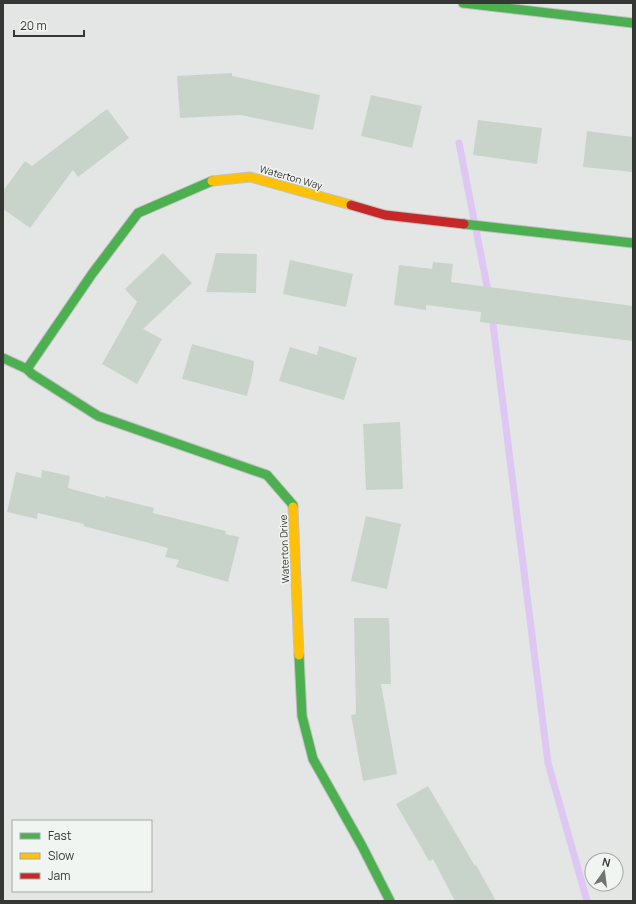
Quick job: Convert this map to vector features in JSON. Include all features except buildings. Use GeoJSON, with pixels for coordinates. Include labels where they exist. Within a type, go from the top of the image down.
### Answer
{"type":"FeatureCollection","features":[{"type":"Feature","properties":{"kind":"street"},"geometry":{"type":"LineString","coordinates":[[463,3],[633,23]]}},
{"type":"Feature","properties":{"kind":"street","name":"Waterton Way"},"geometry":{"type":"LineString","coordinates":[[27,368],[92,274],[138,213],[208,182],[250,177],[386,215],[633,243]]}},
{"type":"Feature","properties":{"kind":"street","name":"Waterton Drive"},"geometry":{"type":"LineString","coordinates":[[3,358],[27,368],[32,374],[98,416],[268,475],[293,505],[302,716],[313,759],[362,846],[390,901]]}},
{"type":"Feature","properties":{"kind":"waterway"},"geometry":{"type":"LineString","coordinates":[[459,143],[489,296]]}},
{"type":"Feature","properties":{"kind":"waterway"},"geometry":{"type":"LineString","coordinates":[[492,316],[548,763],[587,901]]}},
{"type":"Feature","properties":{"kind":"traffic: fast"},"geometry":{"type":"LineString","coordinates":[[463,3],[633,23]]}},
{"type":"Feature","properties":{"kind":"traffic: fast"},"geometry":{"type":"LineString","coordinates":[[27,369],[92,274],[138,213],[212,181]]}},
{"type":"Feature","properties":{"kind":"traffic: fast"},"geometry":{"type":"LineString","coordinates":[[464,224],[633,243]]}},
{"type":"Feature","properties":{"kind":"traffic: fast"},"geometry":{"type":"LineString","coordinates":[[3,358],[27,369],[32,374],[98,416],[267,475],[293,505],[293,507]]}},
{"type":"Feature","properties":{"kind":"traffic: fast"},"geometry":{"type":"LineString","coordinates":[[299,655],[302,716],[313,759],[362,846],[390,901]]}},
{"type":"Feature","properties":{"kind":"traffic: slow"},"geometry":{"type":"LineString","coordinates":[[212,181],[250,177],[351,205]]}},
{"type":"Feature","properties":{"kind":"traffic: slow"},"geometry":{"type":"LineString","coordinates":[[293,507],[299,655]]}},
{"type":"Feature","properties":{"kind":"traffic: jam"},"geometry":{"type":"LineString","coordinates":[[351,205],[385,215],[464,224]]}}]}
